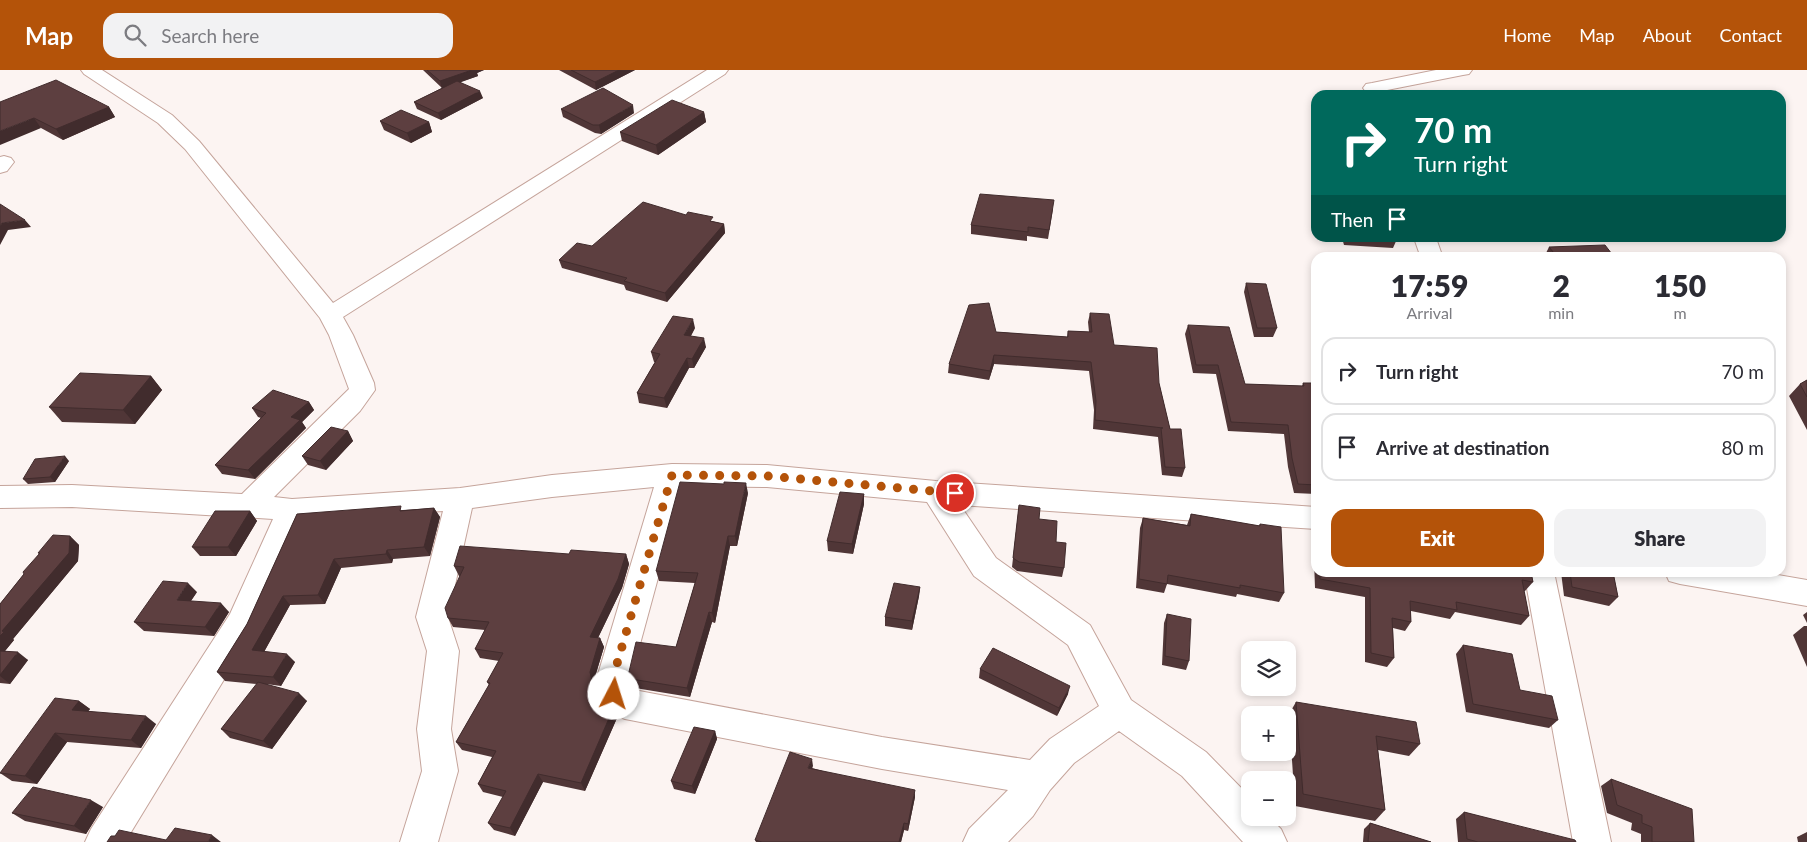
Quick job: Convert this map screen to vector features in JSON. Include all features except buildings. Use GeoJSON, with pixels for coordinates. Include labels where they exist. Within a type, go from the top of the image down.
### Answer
{"type":"FeatureCollection","features":[{"type":"Feature","properties":{"kind":"street"},"geometry":{"type":"LineString","coordinates":[[90,70],[165,119],[192,145],[330,315],[341,335],[361,383],[362,390],[351,404],[248,505]]}},
{"type":"Feature","properties":{"kind":"street"},"geometry":{"type":"LineString","coordinates":[[330,315],[719,70]]}},
{"type":"Feature","properties":{"kind":"street"},"geometry":{"type":"LineString","coordinates":[[1374,90],[1381,70]]}},
{"type":"Feature","properties":{"kind":"street"},"geometry":{"type":"LineString","coordinates":[[1381,90],[1464,70]]}},
{"type":"Feature","properties":{"kind":"street"},"geometry":{"type":"LineString","coordinates":[[0,497],[72,496],[248,505],[292,510],[460,499],[552,486],[672,475],[767,476],[936,492],[1248,515],[1311,518]]}},
{"type":"Feature","properties":{"kind":"street"},"geometry":{"type":"LineString","coordinates":[[672,475],[612,681],[614,694],[625,704],[882,752],[1037,778]]}},
{"type":"Feature","properties":{"kind":"street"},"geometry":{"type":"LineString","coordinates":[[936,492],[985,567],[1079,635],[1119,711],[1194,764],[1268,842]]}},
{"type":"Feature","properties":{"kind":"street"},"geometry":{"type":"LineString","coordinates":[[419,842],[440,772],[434,729],[443,651],[432,617],[460,499]]}},
{"type":"Feature","properties":{"kind":"street"},"geometry":{"type":"LineString","coordinates":[[104,842],[242,622],[292,510]]}},
{"type":"Feature","properties":{"kind":"street"},"geometry":{"type":"LineString","coordinates":[[1540,577],[1592,842]]}},
{"type":"Feature","properties":{"kind":"street"},"geometry":{"type":"LineString","coordinates":[[1710,577],[1807,593]]}},
{"type":"Feature","properties":{"kind":"street"},"geometry":{"type":"LineString","coordinates":[[982,842],[1020,804],[1037,778],[1062,751],[1119,711]]}},
{"type":"Feature","properties":{"kind":"route"},"geometry":{"type":"LineString","coordinates":[[614,694],[612,681],[672,475],[767,476],[955,493]]}}]}
